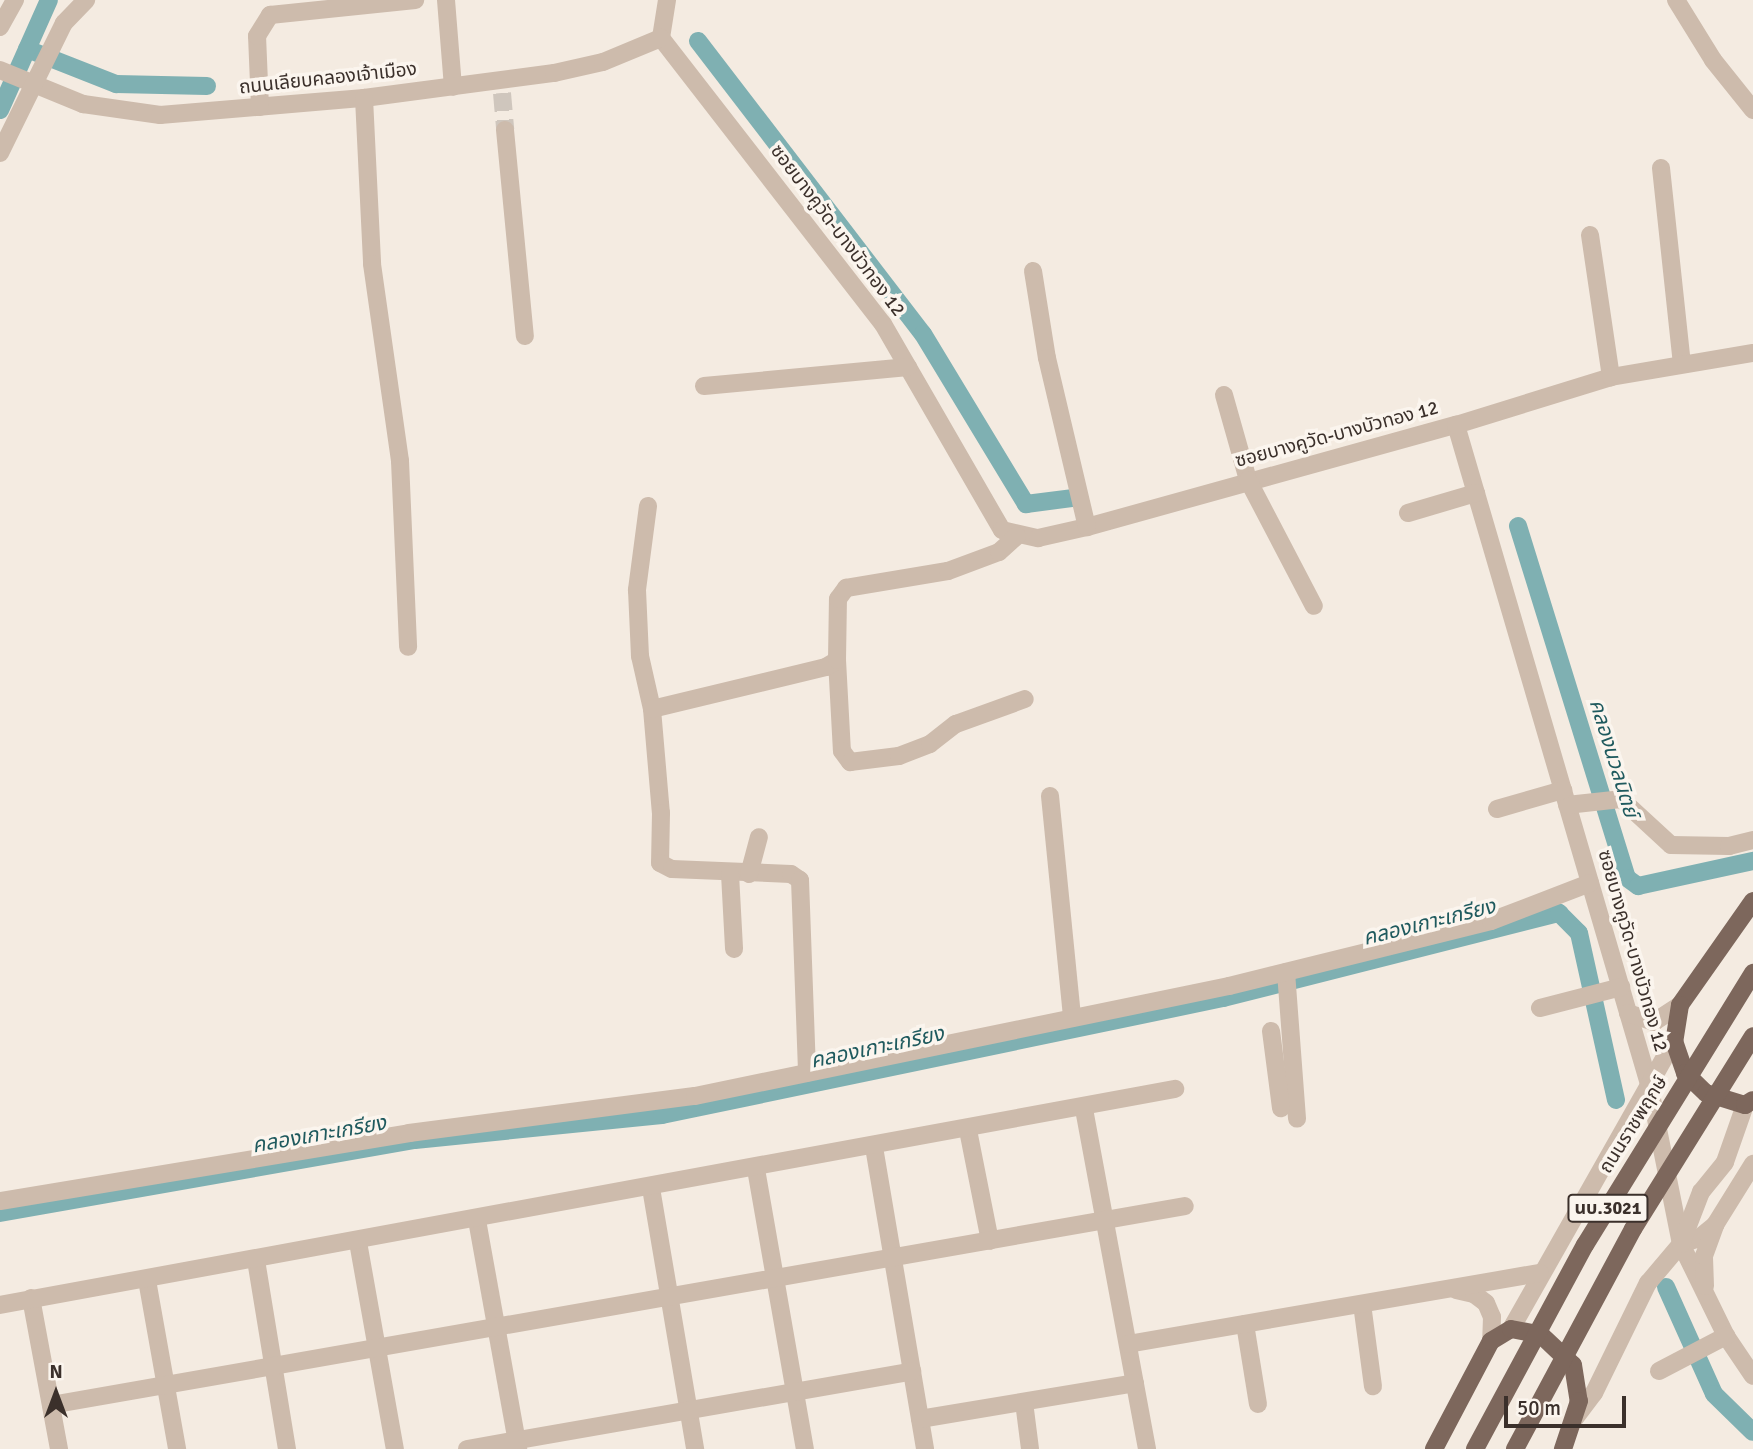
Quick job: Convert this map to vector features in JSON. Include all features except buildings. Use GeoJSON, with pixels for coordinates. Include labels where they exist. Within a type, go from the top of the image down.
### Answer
{"type":"FeatureCollection","features":[{"type":"Feature","properties":{"kind":"main road"},"geometry":{"type":"LineString","coordinates":[[1749,1102],[1706,1093],[1685,1073],[1674,1041],[1680,1004],[1753,901]]}},
{"type":"Feature","properties":{"kind":"main road","name":"ถนนราชพฤกษ์"},"geometry":{"type":"LineString","coordinates":[[1475,1449],[1585,1245],[1753,973]]}},
{"type":"Feature","properties":{"kind":"main road","name":"นบ.3021"},"geometry":{"type":"LineString","coordinates":[[1516,1449],[1633,1229],[1753,1036]]}},
{"type":"Feature","properties":{"kind":"main road"},"geometry":{"type":"LineString","coordinates":[[1434,1449],[1491,1341],[1511,1329],[1541,1335],[1573,1365],[1579,1382],[1575,1418],[1563,1449]]}},
{"type":"Feature","properties":{"kind":"street"},"geometry":{"type":"LineString","coordinates":[[0,27],[15,0]]}},
{"type":"Feature","properties":{"kind":"street"},"geometry":{"type":"LineString","coordinates":[[0,153],[40,79],[64,23],[86,0]]}},
{"type":"Feature","properties":{"kind":"street"},"geometry":{"type":"LineString","coordinates":[[260,107],[257,36],[270,15],[415,0]]}},
{"type":"Feature","properties":{"kind":"street"},"geometry":{"type":"LineString","coordinates":[[446,0],[453,87]]}},
{"type":"Feature","properties":{"kind":"street"},"geometry":{"type":"LineString","coordinates":[[661,38],[667,0]]}},
{"type":"Feature","properties":{"kind":"street"},"geometry":{"type":"LineString","coordinates":[[1675,0],[1713,60],[1751,105]]}},
{"type":"Feature","properties":{"kind":"street","name":"ถนนเลียบคลองเจ้าเมือง"},"geometry":{"type":"LineString","coordinates":[[0,70],[40,79],[83,104],[117,111],[160,115],[364,98],[453,87],[502,86],[603,62],[661,38]]}},
{"type":"Feature","properties":{"kind":"street","name":"ซอยบางคูวัด-บางบัวทอง 12"},"geometry":{"type":"LineString","coordinates":[[661,38],[845,271],[908,367],[989,516],[1002,530],[1017,536],[1038,538],[1087,527],[1248,480],[1457,425],[1590,883],[1615,988],[1628,1013],[1649,1084],[1681,1244],[1726,1336],[1753,1376]]}},
{"type":"Feature","properties":{"kind":"street"},"geometry":{"type":"LineString","coordinates":[[364,98],[372,264],[400,461],[408,648]]}},
{"type":"Feature","properties":{"kind":"street"},"geometry":{"type":"LineString","coordinates":[[505,130],[525,336]]}},
{"type":"Feature","properties":{"kind":"street"},"geometry":{"type":"LineString","coordinates":[[1661,168],[1682,364]]}},
{"type":"Feature","properties":{"kind":"street"},"geometry":{"type":"LineString","coordinates":[[1590,235],[1611,377]]}},
{"type":"Feature","properties":{"kind":"street"},"geometry":{"type":"LineString","coordinates":[[1033,271],[1047,358],[1087,527]]}},
{"type":"Feature","properties":{"kind":"street"},"geometry":{"type":"LineString","coordinates":[[1457,425],[1611,377],[1753,353]]}},
{"type":"Feature","properties":{"kind":"street"},"geometry":{"type":"LineString","coordinates":[[704,386],[908,367]]}},
{"type":"Feature","properties":{"kind":"street"},"geometry":{"type":"LineString","coordinates":[[1224,395],[1248,480],[1314,606]]}},
{"type":"Feature","properties":{"kind":"street"},"geometry":{"type":"LineString","coordinates":[[1408,513],[1476,493]]}},
{"type":"Feature","properties":{"kind":"street"},"geometry":{"type":"LineString","coordinates":[[648,506],[637,590],[640,656],[652,709],[661,813],[660,863],[673,869],[796,875],[800,880],[807,1073]]}},
{"type":"Feature","properties":{"kind":"street"},"geometry":{"type":"LineString","coordinates":[[1017,536],[999,552],[948,571],[846,589],[838,599],[837,660],[842,751],[850,762],[900,756],[930,744],[956,724],[1025,699]]}},
{"type":"Feature","properties":{"kind":"street"},"geometry":{"type":"LineString","coordinates":[[652,709],[825,667],[837,660]]}},
{"type":"Feature","properties":{"kind":"street"},"geometry":{"type":"LineString","coordinates":[[1050,796],[1072,1018]]}},
{"type":"Feature","properties":{"kind":"street"},"geometry":{"type":"LineString","coordinates":[[1497,808],[1565,797],[1616,798],[1671,845],[1729,846],[1753,840]]}},
{"type":"Feature","properties":{"kind":"street"},"geometry":{"type":"LineString","coordinates":[[734,949],[739,874],[759,837]]}},
{"type":"Feature","properties":{"kind":"street"},"geometry":{"type":"LineString","coordinates":[[0,1201],[409,1133],[627,1108],[1072,1018],[1287,980],[1491,921],[1590,883]]}},
{"type":"Feature","properties":{"kind":"street"},"geometry":{"type":"LineString","coordinates":[[1287,980],[1297,1119]]}},
{"type":"Feature","properties":{"kind":"street"},"geometry":{"type":"LineString","coordinates":[[1540,1008],[1615,988]]}},
{"type":"Feature","properties":{"kind":"street"},"geometry":{"type":"LineString","coordinates":[[1628,1013],[1654,1022],[1680,1004]]}},
{"type":"Feature","properties":{"kind":"street"},"geometry":{"type":"LineString","coordinates":[[1281,1108],[1262,1032],[1290,1029]]}},
{"type":"Feature","properties":{"kind":"street"},"geometry":{"type":"LineString","coordinates":[[1511,1329],[1540,1273],[1674,1041]]}},
{"type":"Feature","properties":{"kind":"street"},"geometry":{"type":"LineString","coordinates":[[0,1305],[1084,1109],[1175,1089]]}},
{"type":"Feature","properties":{"kind":"street"},"geometry":{"type":"LineString","coordinates":[[1575,1418],[1594,1393],[1648,1283],[1681,1244],[1702,1192],[1726,1162],[1749,1102]]}},
{"type":"Feature","properties":{"kind":"street"},"geometry":{"type":"LineString","coordinates":[[1084,1109],[1147,1449]]}},
{"type":"Feature","properties":{"kind":"street"},"geometry":{"type":"LineString","coordinates":[[968,1130],[990,1241]]}},
{"type":"Feature","properties":{"kind":"street"},"geometry":{"type":"LineString","coordinates":[[874,1147],[925,1449]]}},
{"type":"Feature","properties":{"kind":"street"},"geometry":{"type":"LineString","coordinates":[[1708,1301],[1704,1256],[1715,1225],[1753,1164]]}},
{"type":"Feature","properties":{"kind":"street"},"geometry":{"type":"LineString","coordinates":[[756,1169],[804,1449]]}},
{"type":"Feature","properties":{"kind":"street"},"geometry":{"type":"LineString","coordinates":[[1668,1183],[1686,1193],[1702,1192]]}},
{"type":"Feature","properties":{"kind":"street"},"geometry":{"type":"LineString","coordinates":[[651,1188],[695,1449]]}},
{"type":"Feature","properties":{"kind":"street"},"geometry":{"type":"LineString","coordinates":[[51,1405],[498,1330],[1185,1206]]}},
{"type":"Feature","properties":{"kind":"street"},"geometry":{"type":"LineString","coordinates":[[477,1220],[518,1445]]}},
{"type":"Feature","properties":{"kind":"street"},"geometry":{"type":"LineString","coordinates":[[1681,1244],[1699,1238],[1715,1225]]}},
{"type":"Feature","properties":{"kind":"street"},"geometry":{"type":"LineString","coordinates":[[358,1242],[395,1449]]}},
{"type":"Feature","properties":{"kind":"street"},"geometry":{"type":"LineString","coordinates":[[256,1260],[287,1449]]}},
{"type":"Feature","properties":{"kind":"street"},"geometry":{"type":"LineString","coordinates":[[1128,1344],[1540,1273]]}},
{"type":"Feature","properties":{"kind":"street"},"geometry":{"type":"LineString","coordinates":[[147,1280],[177,1449]]}},
{"type":"Feature","properties":{"kind":"street"},"geometry":{"type":"LineString","coordinates":[[1450,1289],[1474,1293],[1486,1303],[1492,1317],[1491,1341]]}},
{"type":"Feature","properties":{"kind":"street"},"geometry":{"type":"LineString","coordinates":[[31,1298],[59,1449]]}},
{"type":"Feature","properties":{"kind":"street"},"geometry":{"type":"LineString","coordinates":[[1363,1304],[1373,1386]]}},
{"type":"Feature","properties":{"kind":"street"},"geometry":{"type":"LineString","coordinates":[[1245,1324],[1258,1404]]}},
{"type":"Feature","properties":{"kind":"street"},"geometry":{"type":"LineString","coordinates":[[1659,1371],[1700,1352],[1726,1336]]}},
{"type":"Feature","properties":{"kind":"street"},"geometry":{"type":"LineString","coordinates":[[467,1449],[518,1445],[689,1410],[912,1371]]}},
{"type":"Feature","properties":{"kind":"street"},"geometry":{"type":"LineString","coordinates":[[920,1419],[1135,1383]]}},
{"type":"Feature","properties":{"kind":"street"},"geometry":{"type":"LineString","coordinates":[[1024,1402],[1030,1449]]}},
{"type":"Feature","properties":{"kind":"waterway"},"geometry":{"type":"LineString","coordinates":[[0,110],[49,0]]}},
{"type":"Feature","properties":{"kind":"waterway"},"geometry":{"type":"LineString","coordinates":[[698,41],[923,334],[1026,504],[1072,498]]}},
{"type":"Feature","properties":{"kind":"waterway"},"geometry":{"type":"LineString","coordinates":[[27,49],[116,84],[207,86]]}},
{"type":"Feature","properties":{"kind":"waterway","name":"คลองนวลนิตย์"},"geometry":{"type":"LineString","coordinates":[[1518,526],[1627,878],[1638,886],[1753,861]]}},
{"type":"Feature","properties":{"kind":"waterway","name":"คลองเกาะเกรียง"},"geometry":{"type":"LineString","coordinates":[[0,1213],[415,1140],[662,1115],[1223,998],[1559,913],[1579,933],[1616,1100]]}},
{"type":"Feature","properties":{"kind":"waterway","name":"คลองเกาะเกรียง"},"geometry":{"type":"LineString","coordinates":[[1666,1287],[1714,1394],[1753,1432]]}},
{"type":"Feature","properties":{"kind":"tunnel"},"geometry":{"type":"LineString","coordinates":[[502,93],[505,130]]}}]}
